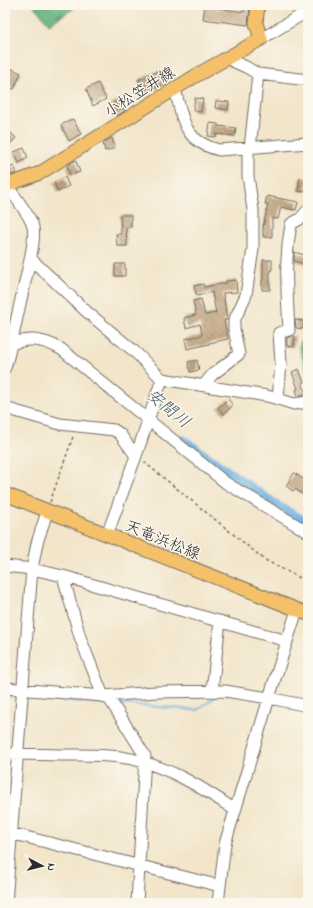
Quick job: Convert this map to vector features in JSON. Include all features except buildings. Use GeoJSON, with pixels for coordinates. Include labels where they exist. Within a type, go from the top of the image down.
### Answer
{"type":"FeatureCollection","features":[{"type":"Feature","properties":{"kind":"main road"},"geometry":{"type":"LineString","coordinates":[[258,5],[256,23],[261,39]]}},
{"type":"Feature","properties":{"kind":"main road","name":"小松笠井線"},"geometry":{"type":"LineString","coordinates":[[6,186],[40,174],[175,89],[261,39]]}},
{"type":"Feature","properties":{"kind":"main road","name":"天竜浜松線"},"geometry":{"type":"LineString","coordinates":[[5,494],[47,512],[303,612]]}},
{"type":"Feature","properties":{"kind":"street"},"geometry":{"type":"LineString","coordinates":[[261,39],[308,11]]}},
{"type":"Feature","properties":{"kind":"street"},"geometry":{"type":"LineString","coordinates":[[226,58],[258,74],[308,80]]}},
{"type":"Feature","properties":{"kind":"street"},"geometry":{"type":"LineString","coordinates":[[204,385],[212,375],[239,354],[234,321],[246,295],[253,249],[253,210],[248,176],[248,153],[250,148],[258,74]]}},
{"type":"Feature","properties":{"kind":"street"},"geometry":{"type":"LineString","coordinates":[[175,89],[184,124],[190,134],[198,142],[209,147],[220,150],[308,143]]}},
{"type":"Feature","properties":{"kind":"street"},"geometry":{"type":"LineString","coordinates":[[5,368],[31,259],[34,227],[27,214],[6,186]]}},
{"type":"Feature","properties":{"kind":"street"},"geometry":{"type":"LineString","coordinates":[[278,399],[281,363],[280,333],[289,330],[286,275],[287,245],[291,224],[300,219],[308,210]]}},
{"type":"Feature","properties":{"kind":"street"},"geometry":{"type":"LineString","coordinates":[[31,259],[87,312],[134,351],[162,379],[266,396],[294,404],[308,402]]}},
{"type":"Feature","properties":{"kind":"street"},"geometry":{"type":"LineString","coordinates":[[11,341],[34,339],[49,342],[61,349],[150,417],[226,483],[308,532]]}},
{"type":"Feature","properties":{"kind":"street"},"geometry":{"type":"LineString","coordinates":[[107,535],[150,417],[162,379]]}},
{"type":"Feature","properties":{"kind":"street"},"geometry":{"type":"LineString","coordinates":[[5,408],[60,424],[114,430],[120,434],[136,456]]}},
{"type":"Feature","properties":{"kind":"street"},"geometry":{"type":"LineString","coordinates":[[6,903],[8,833],[18,754],[32,569],[37,543],[47,512]]}},
{"type":"Feature","properties":{"kind":"street"},"geometry":{"type":"LineString","coordinates":[[5,566],[32,569],[63,576],[287,641]]}},
{"type":"Feature","properties":{"kind":"street"},"geometry":{"type":"LineString","coordinates":[[63,576],[80,638],[103,696],[110,700],[145,756],[137,903]]}},
{"type":"Feature","properties":{"kind":"street"},"geometry":{"type":"LineString","coordinates":[[219,903],[225,844],[287,641],[303,612]]}},
{"type":"Feature","properties":{"kind":"street"},"geometry":{"type":"LineString","coordinates":[[212,691],[220,621]]}},
{"type":"Feature","properties":{"kind":"street"},"geometry":{"type":"LineString","coordinates":[[5,688],[23,695],[103,696],[156,692],[225,691],[308,706]]}},
{"type":"Feature","properties":{"kind":"street"},"geometry":{"type":"LineString","coordinates":[[5,754],[112,756],[133,759],[153,765],[186,779],[201,787],[235,810]]}},
{"type":"Feature","properties":{"kind":"street"},"geometry":{"type":"LineString","coordinates":[[8,833],[220,886]]}},
{"type":"Feature","properties":{"kind":"path"},"geometry":{"type":"LineString","coordinates":[[47,512],[77,427]]}},
{"type":"Feature","properties":{"kind":"path"},"geometry":{"type":"LineString","coordinates":[[136,456],[265,560],[308,582]]}},
{"type":"Feature","properties":{"kind":"green space"},"geometry":{"type":"Polygon","coordinates":[[[33,5],[75,5],[73,9],[49,24],[33,5]]]}},
{"type":"Feature","properties":{"kind":"green space"},"geometry":{"type":"Polygon","coordinates":[[[306,328],[308,328],[308,377],[299,347],[306,328]]]}},
{"type":"Feature","properties":{"kind":"waterway","name":"安間川"},"geometry":{"type":"LineString","coordinates":[[183,442],[279,509],[308,525]]}},
{"type":"Feature","properties":{"kind":"waterway"},"geometry":{"type":"LineString","coordinates":[[5,696],[18,697]]}},
{"type":"Feature","properties":{"kind":"waterway"},"geometry":{"type":"LineString","coordinates":[[120,704],[197,710],[217,696]]}},
{"type":"Feature","properties":{"kind":"waterway"},"geometry":{"type":"LineString","coordinates":[[26,698],[105,703]]}}]}
